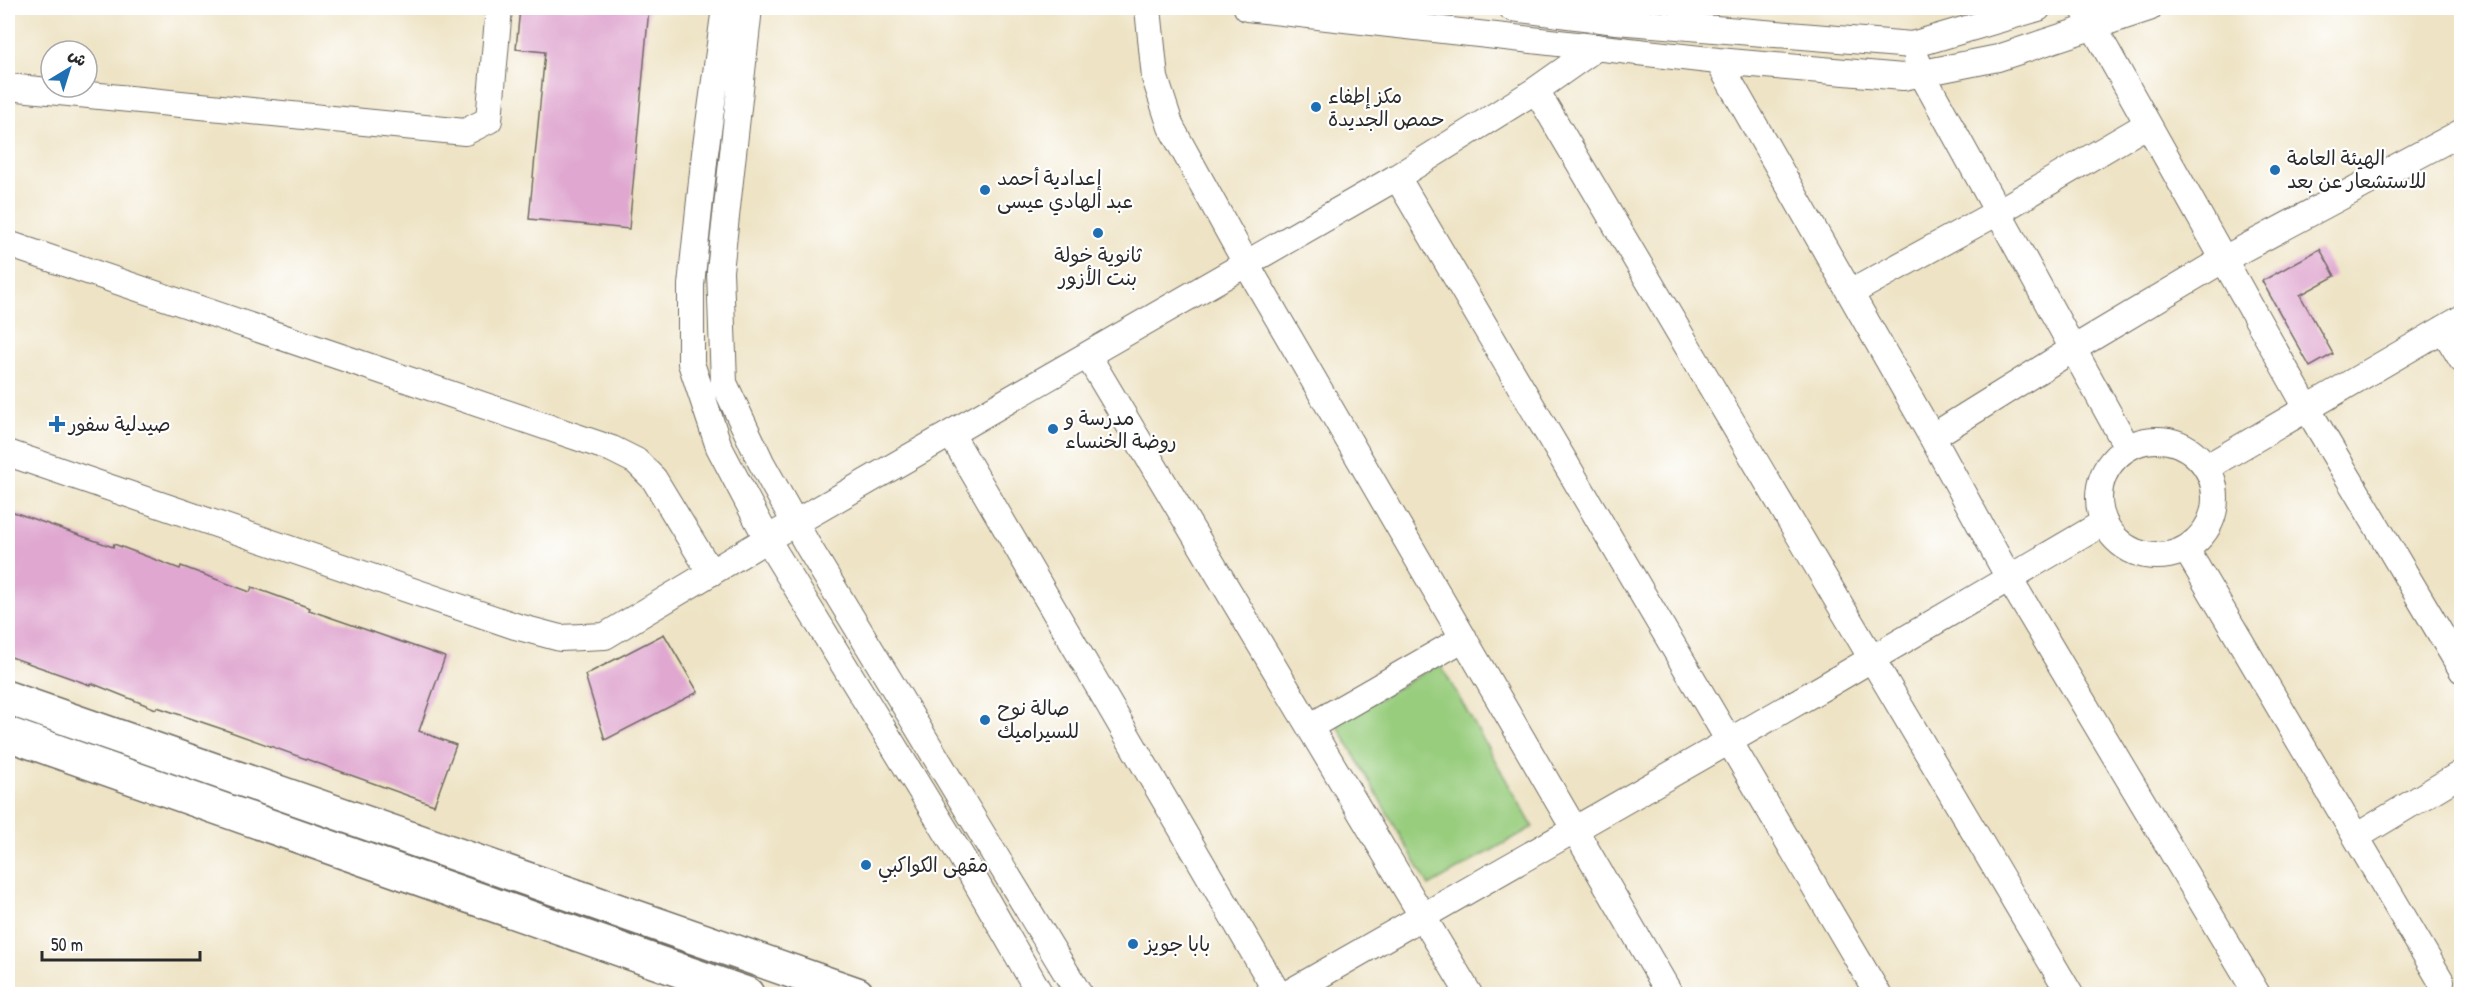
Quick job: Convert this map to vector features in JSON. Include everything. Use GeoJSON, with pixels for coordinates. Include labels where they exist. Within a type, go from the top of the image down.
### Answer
{"type":"FeatureCollection","features":[{"type":"Feature","properties":{"kind":"main road"},"geometry":{"type":"LineString","coordinates":[[8,698],[857,994]]}},
{"type":"Feature","properties":{"kind":"main road"},"geometry":{"type":"LineString","coordinates":[[8,734],[747,994]]}},
{"type":"Feature","properties":{"kind":"street"},"geometry":{"type":"LineString","coordinates":[[8,87],[465,132],[489,120],[499,8]]}},
{"type":"Feature","properties":{"kind":"street"},"geometry":{"type":"LineString","coordinates":[[724,8],[691,285],[691,363],[719,447],[767,539],[962,856],[1040,994]]}},
{"type":"Feature","properties":{"kind":"street"},"geometry":{"type":"LineString","coordinates":[[749,8],[720,272],[724,383],[762,462],[796,523],[1014,890],[1079,994]]}},
{"type":"Feature","properties":{"kind":"street"},"geometry":{"type":"LineString","coordinates":[[1148,8],[1155,78],[1171,127],[1247,265],[1670,994]]}},
{"type":"Feature","properties":{"kind":"street"},"geometry":{"type":"LineString","coordinates":[[1247,8],[1718,61],[1903,77],[1998,58],[2088,16],[2149,8]]}},
{"type":"Feature","properties":{"kind":"street"},"geometry":{"type":"LineString","coordinates":[[1512,8],[1559,11],[1616,21],[1912,45],[1961,19],[2038,8]]}},
{"type":"Feature","properties":{"kind":"street"},"geometry":{"type":"LineString","coordinates":[[2088,16],[2307,408],[2462,670]]}},
{"type":"Feature","properties":{"kind":"street"},"geometry":{"type":"LineString","coordinates":[[1912,45],[1922,74],[2127,447]]}},
{"type":"Feature","properties":{"kind":"street"},"geometry":{"type":"LineString","coordinates":[[8,453],[515,627],[560,639],[605,636],[767,539],[1397,177],[1536,90],[1597,47]]}},
{"type":"Feature","properties":{"kind":"street"},"geometry":{"type":"LineString","coordinates":[[1718,61],[1932,437],[2009,578],[2257,994]]}},
{"type":"Feature","properties":{"kind":"street"},"geometry":{"type":"LineString","coordinates":[[1536,90],[2070,994]]}},
{"type":"Feature","properties":{"kind":"street"},"geometry":{"type":"LineString","coordinates":[[1850,293],[1998,212],[2148,124]]}},
{"type":"Feature","properties":{"kind":"street"},"geometry":{"type":"LineString","coordinates":[[1932,437],[2224,259],[2462,132]]}},
{"type":"Feature","properties":{"kind":"street"},"geometry":{"type":"LineString","coordinates":[[1397,177],[1878,994]]}},
{"type":"Feature","properties":{"kind":"street"},"geometry":{"type":"LineString","coordinates":[[8,244],[612,449],[636,461],[654,479],[711,573]]}},
{"type":"Feature","properties":{"kind":"street"},"geometry":{"type":"LineString","coordinates":[[2206,467],[2452,323],[2462,360]]}},
{"type":"Feature","properties":{"kind":"street"},"geometry":{"type":"LineString","coordinates":[[1088,356],[1469,994]]}},
{"type":"Feature","properties":{"kind":"street"},"geometry":{"type":"LineString","coordinates":[[951,434],[1278,994]]}},
{"type":"Feature","properties":{"kind":"street"},"geometry":{"type":"LineString","coordinates":[[2154,440],[2175,442],[2193,452],[2206,467],[2215,490],[2215,510],[2207,529],[2186,549],[2176,554],[2152,557],[2132,552],[2115,540],[2103,523],[2098,499],[2101,478],[2111,461],[2127,447],[2154,440]]}},
{"type":"Feature","properties":{"kind":"street"},"geometry":{"type":"LineString","coordinates":[[1287,994],[1873,659],[2103,523]]}},
{"type":"Feature","properties":{"kind":"street"},"geometry":{"type":"LineString","coordinates":[[2186,549],[2441,981]]}},
{"type":"Feature","properties":{"kind":"street"},"geometry":{"type":"LineString","coordinates":[[1311,726],[1464,638]]}},
{"type":"Feature","properties":{"kind":"street"},"geometry":{"type":"LineString","coordinates":[[2356,837],[2462,773]]}},
{"type":"Feature","properties":{"kind":"green space"},"geometry":{"type":"Polygon","coordinates":[[[1440,664],[1533,827],[1429,886],[1336,723],[1440,664]]]}},
{"type":"Feature","properties":{"kind":"building"},"geometry":{"type":"Polygon","coordinates":[[[520,8],[649,8],[629,229],[529,219],[545,52],[516,49],[520,8]]]}},
{"type":"Feature","properties":{"kind":"building"},"geometry":{"type":"Polygon","coordinates":[[[2320,249],[2335,276],[2300,295],[2333,354],[2310,367],[2262,281],[2320,249]]]}},
{"type":"Feature","properties":{"kind":"building"},"geometry":{"type":"Polygon","coordinates":[[[8,510],[113,547],[114,544],[180,569],[181,566],[250,592],[252,587],[310,608],[309,610],[445,657],[419,731],[456,745],[434,805],[228,731],[157,707],[156,709],[91,683],[90,685],[8,656],[8,510]]]}},
{"type":"Feature","properties":{"kind":"building"},"geometry":{"type":"Polygon","coordinates":[[[664,634],[698,692],[605,740],[585,675],[664,634]]]}},
{"type":"Feature","properties":{"kind":"place","name":"مكز إطفاء حمص الجديدة"},"geometry":{"type":"Point","coordinates":[1316,107]}},
{"type":"Feature","properties":{"kind":"place","name":"الهيئة العامة للاستشعار عن بعد"},"geometry":{"type":"Point","coordinates":[2275,170]}},
{"type":"Feature","properties":{"kind":"place","name":"إعدادية أحمد عبد الهادي عيسى"},"geometry":{"type":"Point","coordinates":[985,190]}},
{"type":"Feature","properties":{"kind":"place","name":"ثانوية خولة بنت الأزور"},"geometry":{"type":"Point","coordinates":[1098,233]}},
{"type":"Feature","properties":{"kind":"place","name":"صيدلية سفور"},"geometry":{"type":"Point","coordinates":[57,424]}},
{"type":"Feature","properties":{"kind":"place","name":"مدرسة و روضة الخنساء"},"geometry":{"type":"Point","coordinates":[1053,429]}},
{"type":"Feature","properties":{"kind":"place","name":"صالة نوح للسيراميك"},"geometry":{"type":"Point","coordinates":[985,720]}},
{"type":"Feature","properties":{"kind":"place","name":"مقهى الكواكبي"},"geometry":{"type":"Point","coordinates":[866,865]}},
{"type":"Feature","properties":{"kind":"place","name":"بابا جويز"},"geometry":{"type":"Point","coordinates":[1133,944]}}]}
